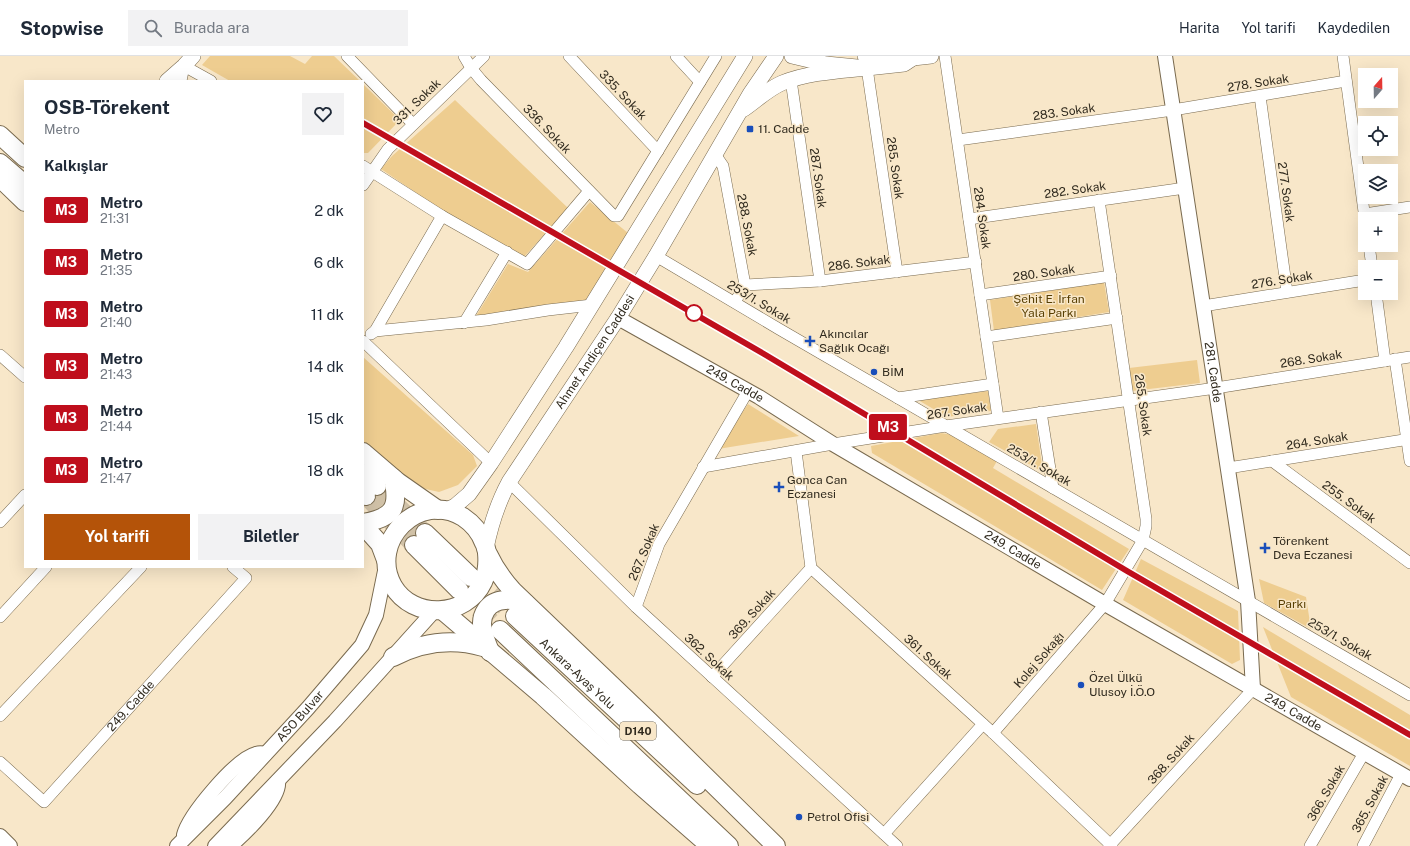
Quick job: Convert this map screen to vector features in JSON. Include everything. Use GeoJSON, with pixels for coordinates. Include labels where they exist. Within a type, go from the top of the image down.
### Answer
{"type":"FeatureCollection","features":[{"type":"Feature","properties":{"kind":"highway"},"geometry":{"type":"LineString","coordinates":[[0,122],[24,145]]}},
{"type":"Feature","properties":{"kind":"highway"},"geometry":{"type":"LineString","coordinates":[[0,135],[24,146]]}},
{"type":"Feature","properties":{"kind":"highway"},"geometry":{"type":"LineString","coordinates":[[0,163],[24,184]]}},
{"type":"Feature","properties":{"kind":"highway"},"geometry":{"type":"LineString","coordinates":[[0,178],[24,201]]}},
{"type":"Feature","properties":{"kind":"highway"},"geometry":{"type":"LineString","coordinates":[[364,453],[393,478],[441,511]]}},
{"type":"Feature","properties":{"kind":"highway"},"geometry":{"type":"LineString","coordinates":[[364,477],[368,492]]}},
{"type":"Feature","properties":{"kind":"highway"},"geometry":{"type":"LineString","coordinates":[[364,524],[388,515],[391,510],[396,491],[393,478]]}},
{"type":"Feature","properties":{"kind":"highway"},"geometry":{"type":"LineString","coordinates":[[386,562],[390,543],[394,533],[401,524],[420,513],[430,510],[452,512],[471,523],[479,532],[486,550],[501,578],[521,610]]}},
{"type":"Feature","properties":{"kind":"highway"},"geometry":{"type":"LineString","coordinates":[[364,525],[380,544],[391,581],[401,596],[416,607],[438,611],[453,609],[470,599],[483,582],[486,573],[488,563],[486,550]]}},
{"type":"Feature","properties":{"kind":"highway"},"geometry":{"type":"LineString","coordinates":[[420,539],[465,584]]}},
{"type":"Feature","properties":{"kind":"highway"},"geometry":{"type":"LineString","coordinates":[[488,650],[482,621],[486,610],[492,604],[504,600],[513,600],[521,610],[776,846]]}},
{"type":"Feature","properties":{"kind":"highway","name":"Ankara-Ayaş Yolu"},"geometry":{"type":"LineString","coordinates":[[521,610],[762,846]]}},
{"type":"Feature","properties":{"kind":"highway"},"geometry":{"type":"LineString","coordinates":[[438,611],[543,696],[640,785],[710,846]]}},
{"type":"Feature","properties":{"kind":"highway","name":"Ankara-Ayaş Yolu"},"geometry":{"type":"LineString","coordinates":[[500,630],[729,846]]}},
{"type":"Feature","properties":{"kind":"highway"},"geometry":{"type":"LineString","coordinates":[[393,657],[413,648],[434,643],[466,643],[488,650]]}},
{"type":"Feature","properties":{"kind":"main road"},"geometry":{"type":"LineString","coordinates":[[441,511],[455,506],[469,494],[491,463],[592,305],[745,56]]}},
{"type":"Feature","properties":{"kind":"main road","name":"Ahmet Andiçen Caddesi"},"geometry":{"type":"LineString","coordinates":[[486,550],[497,507],[509,482],[618,318],[656,256],[714,153],[750,94],[776,56]]}},
{"type":"Feature","properties":{"kind":"main road"},"geometry":{"type":"LineString","coordinates":[[792,56],[826,64],[866,62],[904,64],[905,57],[932,56]]}},
{"type":"Feature","properties":{"kind":"main road"},"geometry":{"type":"LineString","coordinates":[[168,80],[188,61]]}},
{"type":"Feature","properties":{"kind":"main road"},"geometry":{"type":"LineString","coordinates":[[740,111],[771,89],[791,80],[866,62]]}},
{"type":"Feature","properties":{"kind":"street"},"geometry":{"type":"LineString","coordinates":[[346,56],[413,124]]}},
{"type":"Feature","properties":{"kind":"street","name":"336. Sokak"},"geometry":{"type":"LineString","coordinates":[[464,56],[471,68],[481,80],[614,216],[618,216],[658,151]]}},
{"type":"Feature","properties":{"kind":"street","name":"331. Sokak"},"geometry":{"type":"LineString","coordinates":[[364,182],[368,168],[484,56]]}},
{"type":"Feature","properties":{"kind":"street","name":"335. Sokak"},"geometry":{"type":"LineString","coordinates":[[569,56],[658,151]]}},
{"type":"Feature","properties":{"kind":"street"},"geometry":{"type":"LineString","coordinates":[[676,56],[700,82]]}},
{"type":"Feature","properties":{"kind":"street"},"geometry":{"type":"LineString","coordinates":[[658,151],[716,56]]}},
{"type":"Feature","properties":{"kind":"street","name":"284. Sokak"},"geometry":{"type":"LineString","coordinates":[[945,56],[998,418]]}},
{"type":"Feature","properties":{"kind":"street","name":"281. Cadde"},"geometry":{"type":"LineString","coordinates":[[1165,56],[1248,601],[1253,689]]}},
{"type":"Feature","properties":{"kind":"street"},"geometry":{"type":"LineString","coordinates":[[1343,56],[1364,212]]}},
{"type":"Feature","properties":{"kind":"street"},"geometry":{"type":"LineString","coordinates":[[181,80],[188,61],[210,80]]}},
{"type":"Feature","properties":{"kind":"street","name":"285. Sokak"},"geometry":{"type":"LineString","coordinates":[[866,62],[897,272]]}},
{"type":"Feature","properties":{"kind":"street","name":"287. Sokak"},"geometry":{"type":"LineString","coordinates":[[791,80],[820,280]]}},
{"type":"Feature","properties":{"kind":"street","name":"278. Sokak"},"geometry":{"type":"LineString","coordinates":[[1174,110],[1346,81]]}},
{"type":"Feature","properties":{"kind":"street","name":"277. Sokak"},"geometry":{"type":"LineString","coordinates":[[1260,96],[1287,292]]}},
{"type":"Feature","properties":{"kind":"street","name":"283. Sokak"},"geometry":{"type":"LineString","coordinates":[[958,140],[1174,110]]}},
{"type":"Feature","properties":{"kind":"street","name":"288. Sokak"},"geometry":{"type":"LineString","coordinates":[[714,153],[723,166],[746,285]]}},
{"type":"Feature","properties":{"kind":"street"},"geometry":{"type":"LineString","coordinates":[[368,168],[442,216],[527,264],[589,191]]}},
{"type":"Feature","properties":{"kind":"street","name":"282. Sokak"},"geometry":{"type":"LineString","coordinates":[[969,219],[1185,188]]}},
{"type":"Feature","properties":{"kind":"street","name":"265. Sokak"},"geometry":{"type":"LineString","coordinates":[[1100,200],[1146,519],[1146,526],[1142,540],[1105,604]]}},
{"type":"Feature","properties":{"kind":"street"},"geometry":{"type":"LineString","coordinates":[[1388,212],[1410,207]]}},
{"type":"Feature","properties":{"kind":"street"},"geometry":{"type":"LineString","coordinates":[[364,340],[375,331],[442,216]]}},
{"type":"Feature","properties":{"kind":"street"},"geometry":{"type":"LineString","coordinates":[[464,323],[507,252]]}},
{"type":"Feature","properties":{"kind":"street","name":"253/1. Sokak"},"geometry":{"type":"LineString","coordinates":[[656,256],[1410,695]]}},
{"type":"Feature","properties":{"kind":"street","name":"286. Sokak"},"geometry":{"type":"LineString","coordinates":[[746,285],[820,280],[976,262]]}},
{"type":"Feature","properties":{"kind":"street","name":"280. Sokak"},"geometry":{"type":"LineString","coordinates":[[980,295],[1111,276]]}},
{"type":"Feature","properties":{"kind":"street","name":"276. Sokak"},"geometry":{"type":"LineString","coordinates":[[1203,306],[1358,281]]}},
{"type":"Feature","properties":{"kind":"street"},"geometry":{"type":"LineString","coordinates":[[735,302],[746,285]]}},
{"type":"Feature","properties":{"kind":"street"},"geometry":{"type":"LineString","coordinates":[[1377,300],[1408,439],[1410,461]]}},
{"type":"Feature","properties":{"kind":"street"},"geometry":{"type":"LineString","coordinates":[[375,331],[464,323],[592,305]]}},
{"type":"Feature","properties":{"kind":"street","name":"249. Cadde"},"geometry":{"type":"LineString","coordinates":[[618,318],[748,391],[833,444],[1105,604],[1406,777]]}},
{"type":"Feature","properties":{"kind":"street"},"geometry":{"type":"LineString","coordinates":[[986,337],[1117,318]]}},
{"type":"Feature","properties":{"kind":"street"},"geometry":{"type":"LineString","coordinates":[[364,342],[491,463]]}},
{"type":"Feature","properties":{"kind":"street"},"geometry":{"type":"LineString","coordinates":[[0,355],[24,376]]}},
{"type":"Feature","properties":{"kind":"street","name":"268. Sokak"},"geometry":{"type":"LineString","coordinates":[[1216,388],[1410,357]]}},
{"type":"Feature","properties":{"kind":"street"},"geometry":{"type":"LineString","coordinates":[[898,398],[994,384]]}},
{"type":"Feature","properties":{"kind":"street","name":"267. Sokak"},"geometry":{"type":"LineString","coordinates":[[703,467],[946,426],[1216,388]]}},
{"type":"Feature","properties":{"kind":"street","name":"267. Sokak"},"geometry":{"type":"LineString","coordinates":[[636,607],[659,544],[748,391]]}},
{"type":"Feature","properties":{"kind":"street"},"geometry":{"type":"LineString","coordinates":[[1041,412],[1053,488]]}},
{"type":"Feature","properties":{"kind":"street","name":"264. Sokak"},"geometry":{"type":"LineString","coordinates":[[1228,468],[1408,439]]}},
{"type":"Feature","properties":{"kind":"street"},"geometry":{"type":"LineString","coordinates":[[796,451],[811,568]]}},
{"type":"Feature","properties":{"kind":"street","name":"255. Sokak"},"geometry":{"type":"LineString","coordinates":[[1272,461],[1410,563]]}},
{"type":"Feature","properties":{"kind":"street","name":"362. Sokak"},"geometry":{"type":"LineString","coordinates":[[509,482],[636,607],[896,846]]}},
{"type":"Feature","properties":{"kind":"street"},"geometry":{"type":"LineString","coordinates":[[0,522],[24,496]]}},
{"type":"Feature","properties":{"kind":"street","name":"ASO Bulvar"},"geometry":{"type":"LineString","coordinates":[[180,843],[225,798],[362,645],[376,615],[386,562]]}},
{"type":"Feature","properties":{"kind":"street"},"geometry":{"type":"LineString","coordinates":[[0,617],[45,568]]}},
{"type":"Feature","properties":{"kind":"street"},"geometry":{"type":"LineString","coordinates":[[0,716],[141,568]]}},
{"type":"Feature","properties":{"kind":"street","name":"249. Cadde"},"geometry":{"type":"LineString","coordinates":[[0,762],[44,802],[246,578],[234,568]]}},
{"type":"Feature","properties":{"kind":"street","name":"369. Sokak"},"geometry":{"type":"LineString","coordinates":[[712,677],[811,568]]}},
{"type":"Feature","properties":{"kind":"street","name":"361. Sokak"},"geometry":{"type":"LineString","coordinates":[[811,568],[983,724],[1110,845]]}},
{"type":"Feature","properties":{"kind":"street","name":"Kolej Sokağı"},"geometry":{"type":"LineString","coordinates":[[992,733],[1105,604]]}},
{"type":"Feature","properties":{"kind":"street"},"geometry":{"type":"LineString","coordinates":[[215,846],[438,611]]}},
{"type":"Feature","properties":{"kind":"street","name":"368. Sokak"},"geometry":{"type":"LineString","coordinates":[[1110,845],[1253,689]]}},
{"type":"Feature","properties":{"kind":"street"},"geometry":{"type":"LineString","coordinates":[[884,834],[983,724]]}},
{"type":"Feature","properties":{"kind":"street","name":"366. Sokak"},"geometry":{"type":"LineString","coordinates":[[1310,846],[1364,753]]}},
{"type":"Feature","properties":{"kind":"street","name":"365. Sokak"},"geometry":{"type":"LineString","coordinates":[[1363,846],[1406,777]]}},
{"type":"Feature","properties":{"kind":"street"},"geometry":{"type":"LineString","coordinates":[[230,846],[267,808],[278,790],[278,780]]}},
{"type":"Feature","properties":{"kind":"street"},"geometry":{"type":"LineString","coordinates":[[0,836],[10,846]]}},
{"type":"Feature","properties":{"kind":"green space"},"geometry":{"type":"Polygon","coordinates":[[[210,56],[290,56],[305,64],[312,56],[334,56],[359,80],[228,80],[202,65],[210,56]]]}},
{"type":"Feature","properties":{"kind":"green space"},"geometry":{"type":"Polygon","coordinates":[[[364,85],[400,120],[368,153],[364,153],[364,85]]]}},
{"type":"Feature","properties":{"kind":"green space"},"geometry":{"type":"Polygon","coordinates":[[[455,100],[568,208],[524,257],[440,209],[381,169],[392,156],[455,100]]]}},
{"type":"Feature","properties":{"kind":"green space"},"geometry":{"type":"Polygon","coordinates":[[[590,202],[628,233],[586,300],[476,316],[508,264],[528,272],[590,202]]]}},
{"type":"Feature","properties":{"kind":"green space","name":"Şehit E. İrfan Yala Parkı"},"geometry":{"type":"Polygon","coordinates":[[[1104,282],[1109,312],[994,331],[990,300],[1104,282]]]}},
{"type":"Feature","properties":{"kind":"green space"},"geometry":{"type":"Polygon","coordinates":[[[364,358],[473,455],[477,466],[458,485],[439,492],[421,488],[403,478],[364,442],[364,358]]]}},
{"type":"Feature","properties":{"kind":"green space"},"geometry":{"type":"Polygon","coordinates":[[[1197,360],[1200,383],[1132,391],[1129,368],[1197,360]]]}},
{"type":"Feature","properties":{"kind":"green space"},"geometry":{"type":"Polygon","coordinates":[[[988,391],[991,411],[947,417],[918,400],[988,391]]]}},
{"type":"Feature","properties":{"kind":"green space"},"geometry":{"type":"Polygon","coordinates":[[[748,404],[799,436],[718,449],[748,404]]]}},
{"type":"Feature","properties":{"kind":"green space"},"geometry":{"type":"Polygon","coordinates":[[[1036,424],[1043,472],[989,442],[998,429],[1036,424]]]}},
{"type":"Feature","properties":{"kind":"green space"},"geometry":{"type":"Polygon","coordinates":[[[941,433],[953,435],[997,461],[993,468],[1129,549],[1102,590],[872,453],[871,446],[941,433]]]}},
{"type":"Feature","properties":{"kind":"green space"},"geometry":{"type":"Polygon","coordinates":[[[1141,559],[1238,611],[1240,660],[1232,664],[1123,600],[1141,559]]]}},
{"type":"Feature","properties":{"kind":"green space","name":"Parkı"},"geometry":{"type":"Polygon","coordinates":[[[1259,579],[1306,597],[1311,629],[1264,603],[1259,579]]]}},
{"type":"Feature","properties":{"kind":"green space"},"geometry":{"type":"Polygon","coordinates":[[[1263,627],[1410,715],[1410,766],[1291,697],[1263,627]]]}},
{"type":"Feature","properties":{"kind":"tunnel"},"geometry":{"type":"LineString","coordinates":[[377,486],[425,533]]}},
{"type":"Feature","properties":{"kind":"tunnel"},"geometry":{"type":"LineString","coordinates":[[366,496],[414,545]]}},
{"type":"Feature","properties":{"kind":"tunnel"},"geometry":{"type":"LineString","coordinates":[[471,577],[515,616]]}},
{"type":"Feature","properties":{"kind":"tunnel"},"geometry":{"type":"LineString","coordinates":[[459,590],[500,630]]}},
{"type":"Feature","properties":{"kind":"metro line","name":"M3"},"geometry":{"type":"LineString","coordinates":[[364,124],[653,289],[834,395],[1127,571],[1410,735]]}},
{"type":"Feature","properties":{"kind":"place","name":"11. Cadde"},"geometry":{"type":"Point","coordinates":[750,129]}},
{"type":"Feature","properties":{"kind":"place","name":"Akıncılar Sağlık Ocağı"},"geometry":{"type":"Point","coordinates":[810,341]}},
{"type":"Feature","properties":{"kind":"place","name":"BİM"},"geometry":{"type":"Point","coordinates":[874,372]}},
{"type":"Feature","properties":{"kind":"place","name":"Gonca Can Eczanesi"},"geometry":{"type":"Point","coordinates":[779,487]}},
{"type":"Feature","properties":{"kind":"place","name":"Törenkent Deva Eczanesi"},"geometry":{"type":"Point","coordinates":[1265,548]}},
{"type":"Feature","properties":{"kind":"place","name":"Özel Ülkü Ulusoy İ.Ö.O"},"geometry":{"type":"Point","coordinates":[1081,685]}},
{"type":"Feature","properties":{"kind":"place","name":"Petrol Ofisi"},"geometry":{"type":"Point","coordinates":[799,817]}}]}
